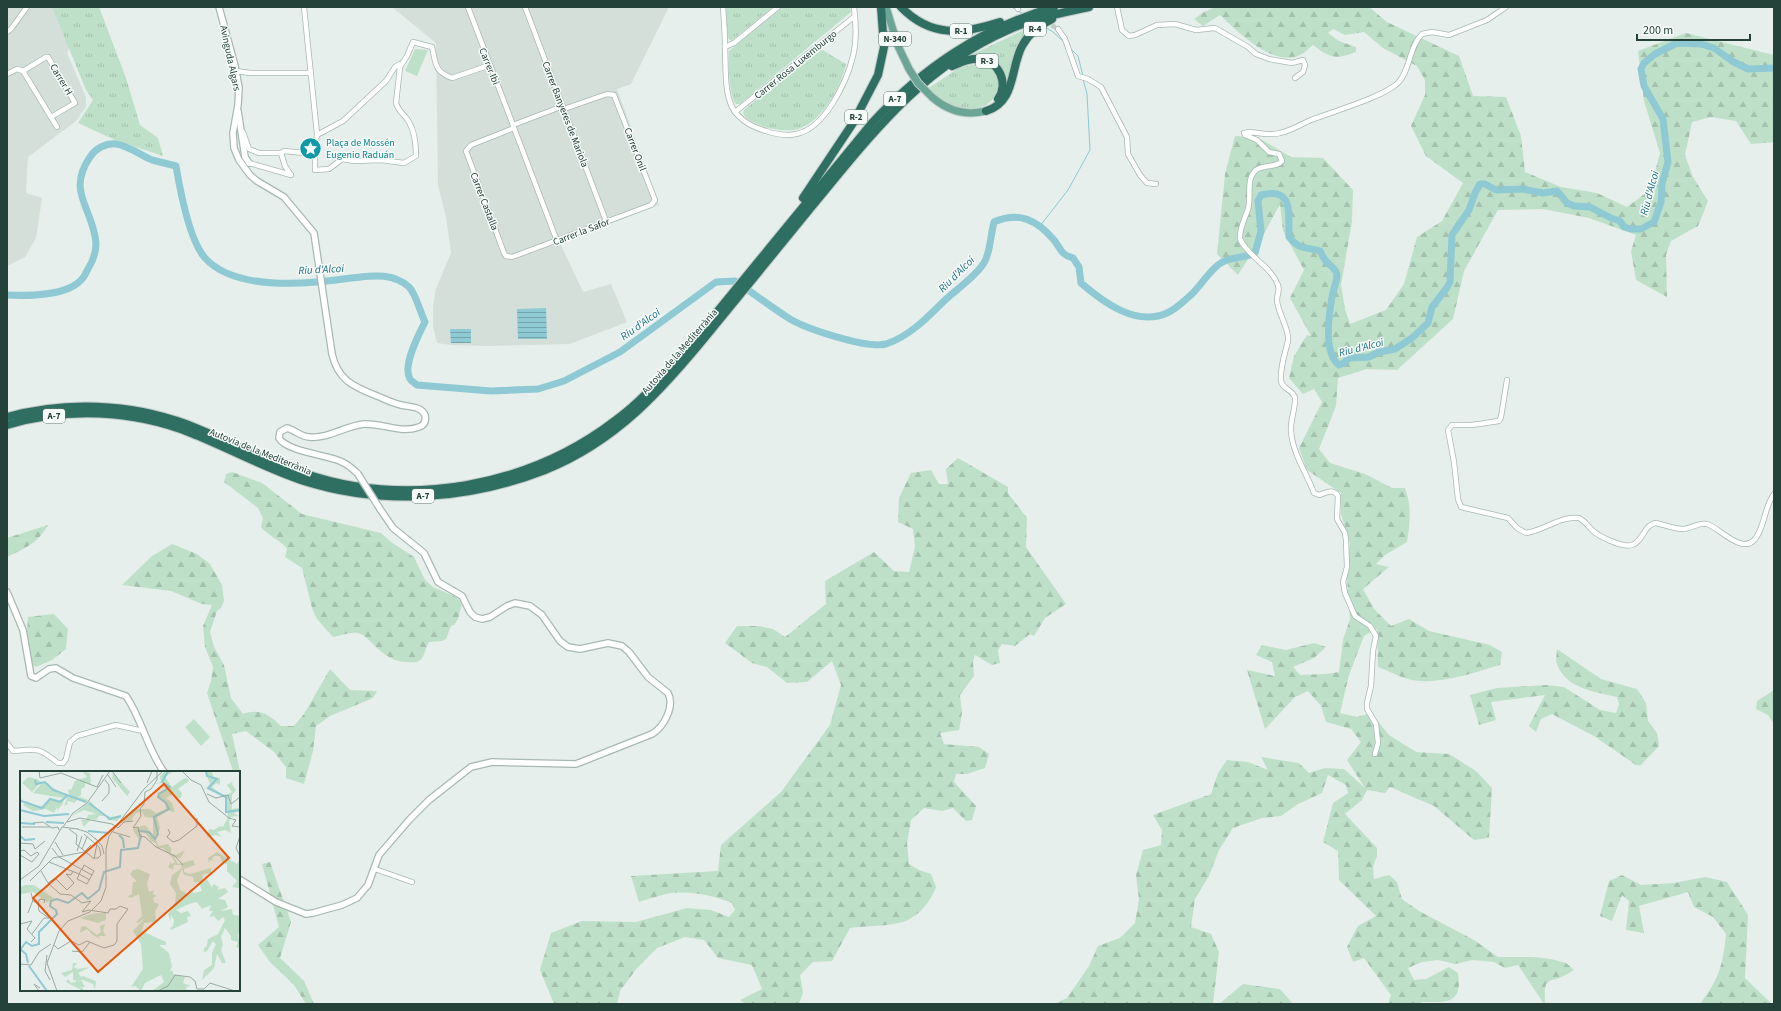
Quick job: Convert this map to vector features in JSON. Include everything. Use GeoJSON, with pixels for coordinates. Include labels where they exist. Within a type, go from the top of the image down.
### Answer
{"type":"FeatureCollection","features":[{"type":"Feature","properties":{"kind":"highway","name":"R-2"},"geometry":{"type":"LineString","coordinates":[[763,255],[773,239],[795,217],[864,104],[878,75],[884,47],[881,7]]}},
{"type":"Feature","properties":{"kind":"highway","name":"R-1"},"geometry":{"type":"LineString","coordinates":[[901,7],[916,20],[924,24],[934,28],[955,32],[975,30],[1015,17],[1026,16]]}},
{"type":"Feature","properties":{"kind":"highway","name":"Autovia de la Mediterrània"},"geometry":{"type":"LineString","coordinates":[[626,417],[646,404],[684,363],[795,217],[872,123],[889,105],[923,74],[980,36],[1026,16],[1054,7]]}},
{"type":"Feature","properties":{"kind":"highway","name":"Autovia de la Mediterrània"},"geometry":{"type":"LineString","coordinates":[[795,217],[894,109],[929,78],[977,46],[1007,30],[1047,16],[1086,8]]}},
{"type":"Feature","properties":{"kind":"highway","name":"R-4"},"geometry":{"type":"LineString","coordinates":[[986,111],[997,105],[1008,92],[1020,51],[1027,38],[1033,31],[1043,23],[1056,17],[1086,8]]}},
{"type":"Feature","properties":{"kind":"highway","name":"R-3"},"geometry":{"type":"LineString","coordinates":[[929,78],[937,76],[960,62],[977,59],[988,61],[998,70],[1003,80],[1003,86],[1000,97],[996,103],[986,111]]}},
{"type":"Feature","properties":{"kind":"highway","name":"Autovia de la Mediterrània"},"geometry":{"type":"LineString","coordinates":[[7,417],[48,408],[103,410],[148,420],[209,437],[288,476],[328,488],[383,496],[432,496],[476,490],[509,482],[543,470],[598,441],[626,417],[676,362],[763,255]]}},
{"type":"Feature","properties":{"kind":"highway","name":"Autovia de la Mediterrània"},"geometry":{"type":"LineString","coordinates":[[7,425],[29,419],[103,410]]}},
{"type":"Feature","properties":{"kind":"main road","name":"N-340"},"geometry":{"type":"LineString","coordinates":[[886,7],[898,46],[909,69],[918,83],[932,97],[944,106],[960,112],[975,113],[986,111]]}},
{"type":"Feature","properties":{"kind":"street"},"geometry":{"type":"LineString","coordinates":[[7,32],[11,29],[27,7]]}},
{"type":"Feature","properties":{"kind":"street","name":"Avinguda Algars"},"geometry":{"type":"LineString","coordinates":[[219,7],[236,71],[239,94],[233,140],[239,160],[253,178],[284,197],[313,231],[316,238],[333,359],[343,378],[357,388],[399,405],[420,408],[426,417],[421,426],[406,430],[376,424],[363,424],[313,437],[304,437],[287,428],[280,432],[280,441],[286,445],[339,460],[348,465],[358,474],[393,528],[424,553],[438,582],[462,596],[470,612],[475,618],[486,618],[507,606],[520,603],[530,606],[538,611],[560,641],[568,647],[580,649],[608,643],[618,644],[629,652],[648,677],[665,690],[669,696],[669,704],[664,722],[656,732],[581,763],[562,765],[492,762],[483,763],[469,768],[416,812],[380,854],[375,869]]}},
{"type":"Feature","properties":{"kind":"street"},"geometry":{"type":"LineString","coordinates":[[304,7],[317,136],[315,170],[329,169],[342,159],[354,161],[381,160],[404,163],[416,156],[416,143],[411,127],[396,106],[399,70],[402,63]]}},
{"type":"Feature","properties":{"kind":"street","name":"Carrer Ibi"},"geometry":{"type":"LineString","coordinates":[[468,7],[557,241]]}},
{"type":"Feature","properties":{"kind":"street","name":"Carrer Banyeres de Mariola"},"geometry":{"type":"LineString","coordinates":[[525,7],[606,221]]}},
{"type":"Feature","properties":{"kind":"street"},"geometry":{"type":"LineString","coordinates":[[723,7],[729,99],[736,112],[739,117],[750,125],[771,133],[795,134],[814,124],[830,106],[844,81],[853,55],[855,34],[854,7]]}},
{"type":"Feature","properties":{"kind":"street"},"geometry":{"type":"LineString","coordinates":[[725,47],[734,43],[778,7]]}},
{"type":"Feature","properties":{"kind":"street"},"geometry":{"type":"LineString","coordinates":[[1117,7],[1120,24],[1124,33],[1132,36],[1157,25],[1175,24],[1196,30],[1215,28],[1248,47],[1256,54],[1269,59],[1292,63],[1303,60],[1305,65],[1303,72],[1295,78]]}},
{"type":"Feature","properties":{"kind":"street"},"geometry":{"type":"LineString","coordinates":[[1375,754],[1378,743],[1376,724],[1367,709],[1367,703],[1371,686],[1373,651],[1376,636],[1370,626],[1355,616],[1345,593],[1343,582],[1347,567],[1346,540],[1338,519],[1338,496],[1335,492],[1331,491],[1319,495],[1314,493],[1311,483],[1303,471],[1292,437],[1291,418],[1295,398],[1281,382],[1284,352],[1288,340],[1277,300],[1279,289],[1276,281],[1268,271],[1241,243],[1239,235],[1248,207],[1250,179],[1253,174],[1262,167],[1278,164],[1282,161],[1279,154],[1269,152],[1257,140],[1245,135],[1245,132],[1269,135],[1281,133],[1313,119],[1382,94],[1401,78],[1407,67],[1410,54],[1422,34],[1432,32],[1449,35],[1488,20],[1506,7]]}},
{"type":"Feature","properties":{"kind":"street","name":"Carrer Rosa Luxemburgo"},"geometry":{"type":"LineString","coordinates":[[736,112],[855,16]]}},
{"type":"Feature","properties":{"kind":"street"},"geometry":{"type":"LineString","coordinates":[[1058,29],[1065,39],[1078,76],[1094,81],[1104,92],[1127,137],[1128,154],[1142,178],[1147,183],[1156,184]]}},
{"type":"Feature","properties":{"kind":"street"},"geometry":{"type":"LineString","coordinates":[[317,136],[343,121],[386,80],[395,68],[408,56],[413,42],[432,47],[436,67],[441,72],[452,78],[490,65]]}},
{"type":"Feature","properties":{"kind":"street","name":"Carrer H"},"geometry":{"type":"LineString","coordinates":[[7,74],[17,69],[23,71],[48,57],[75,100],[74,104],[51,117]]}},
{"type":"Feature","properties":{"kind":"street"},"geometry":{"type":"LineString","coordinates":[[23,71],[57,127]]}},
{"type":"Feature","properties":{"kind":"street"},"geometry":{"type":"LineString","coordinates":[[236,71],[250,73],[311,73]]}},
{"type":"Feature","properties":{"kind":"street","name":"Carrer Onil"},"geometry":{"type":"LineString","coordinates":[[563,108],[607,94],[612,94],[616,98],[655,200]]}},
{"type":"Feature","properties":{"kind":"street","name":"Avinguda Algars"},"geometry":{"type":"LineString","coordinates":[[238,108],[245,157],[249,163]]}},
{"type":"Feature","properties":{"kind":"street"},"geometry":{"type":"LineString","coordinates":[[514,127],[563,108]]}},
{"type":"Feature","properties":{"kind":"street"},"geometry":{"type":"LineString","coordinates":[[240,125],[249,148],[258,153],[281,153],[284,151],[315,154]]}},
{"type":"Feature","properties":{"kind":"street","name":"Carrer Castalla"},"geometry":{"type":"LineString","coordinates":[[506,256],[466,151],[468,147],[514,127]]}},
{"type":"Feature","properties":{"kind":"street"},"geometry":{"type":"LineString","coordinates":[[249,163],[291,175],[285,166],[281,153]]}},
{"type":"Feature","properties":{"kind":"street","name":"Carrer la Safor"},"geometry":{"type":"LineString","coordinates":[[506,256],[512,257],[557,241],[651,205],[655,200]]}},
{"type":"Feature","properties":{"kind":"street"},"geometry":{"type":"LineString","coordinates":[[1507,380],[1499,421],[1472,425],[1452,425],[1448,430],[1454,462],[1458,499],[1461,507],[1508,518],[1517,528],[1526,533],[1546,527],[1562,519],[1575,518],[1583,520],[1597,534],[1622,545],[1628,546],[1639,541],[1645,530],[1652,523],[1682,529],[1702,524],[1713,527],[1732,540],[1743,544],[1752,542],[1756,538],[1774,494]]}},
{"type":"Feature","properties":{"kind":"street"},"geometry":{"type":"LineString","coordinates":[[7,592],[23,630],[31,676],[36,678],[49,668],[56,668],[73,678],[124,694],[128,699],[154,758],[163,771]]}},
{"type":"Feature","properties":{"kind":"street"},"geometry":{"type":"LineString","coordinates":[[7,742],[13,751],[36,749],[58,763],[63,763],[66,759],[70,742],[77,736],[116,725],[143,731]]}},
{"type":"Feature","properties":{"kind":"street"},"geometry":{"type":"LineString","coordinates":[[240,880],[276,902],[310,914],[342,905],[357,898],[370,881],[375,869],[412,882]]}},
{"type":"Feature","properties":{"kind":"shaded area"},"geometry":{"type":"Polygon","coordinates":[[[7,7],[57,7],[71,44],[67,53],[86,97],[86,107],[76,121],[28,157],[26,193],[42,198],[36,238],[25,257],[7,266],[7,7]]]}},
{"type":"Feature","properties":{"kind":"shaded area"},"geometry":{"type":"Polygon","coordinates":[[[392,7],[669,7],[631,84],[617,89],[659,205],[560,243],[583,292],[611,284],[627,322],[570,344],[486,346],[437,343],[433,326],[433,307],[436,289],[451,253],[446,217],[438,185],[436,43],[392,7]]]}},
{"type":"Feature","properties":{"kind":"green space"},"geometry":{"type":"Polygon","coordinates":[[[52,7],[99,7],[126,78],[140,125],[158,138],[163,156],[115,140],[78,123],[93,100],[86,90],[52,7]]]}},
{"type":"Feature","properties":{"kind":"green space"},"geometry":{"type":"Polygon","coordinates":[[[726,7],[773,7],[731,41],[728,38],[726,7]]]}},
{"type":"Feature","properties":{"kind":"green space"},"geometry":{"type":"Polygon","coordinates":[[[783,7],[850,7],[851,12],[740,104],[736,104],[730,87],[729,51],[783,7]]]}},
{"type":"Feature","properties":{"kind":"green space"},"geometry":{"type":"Polygon","coordinates":[[[1216,7],[1369,7],[1387,22],[1459,56],[1473,96],[1506,97],[1521,136],[1525,172],[1561,187],[1597,193],[1627,207],[1650,190],[1660,153],[1644,101],[1638,51],[1686,33],[1774,55],[1774,142],[1751,144],[1736,121],[1711,117],[1692,122],[1685,155],[1693,177],[1708,201],[1698,226],[1671,241],[1666,255],[1667,297],[1636,280],[1631,251],[1636,235],[1589,218],[1543,209],[1498,210],[1464,271],[1453,319],[1397,370],[1367,369],[1338,378],[1336,406],[1319,449],[1330,463],[1365,474],[1392,488],[1405,488],[1409,502],[1410,515],[1407,542],[1385,555],[1376,564],[1389,567],[1363,589],[1374,609],[1391,626],[1409,619],[1429,631],[1490,645],[1502,652],[1500,665],[1468,675],[1445,680],[1412,680],[1378,667],[1377,629],[1364,636],[1349,675],[1340,713],[1357,717],[1371,713],[1389,735],[1416,752],[1449,754],[1476,771],[1492,788],[1489,838],[1474,840],[1434,806],[1390,787],[1385,793],[1367,790],[1362,800],[1345,814],[1377,848],[1377,856],[1373,866],[1374,879],[1389,875],[1397,882],[1402,899],[1419,911],[1474,940],[1498,957],[1533,957],[1551,959],[1566,963],[1574,970],[1561,977],[1550,980],[1547,983],[1545,988],[1544,1004],[1518,965],[1505,968],[1494,962],[1473,960],[1455,964],[1438,960],[1422,962],[1408,968],[1414,980],[1426,979],[1449,967],[1458,973],[1458,991],[1451,1000],[1421,1002],[1421,1004],[1388,1004],[1391,995],[1364,958],[1353,962],[1347,947],[1358,926],[1376,916],[1339,880],[1338,851],[1323,842],[1333,803],[1348,793],[1346,785],[1328,775],[1322,793],[1298,804],[1281,816],[1262,818],[1233,828],[1219,850],[1209,876],[1195,899],[1191,927],[1211,934],[1219,952],[1213,1004],[1054,1004],[1067,998],[1089,966],[1098,946],[1120,938],[1135,923],[1139,899],[1136,875],[1143,850],[1161,845],[1162,830],[1153,815],[1211,794],[1218,773],[1227,760],[1248,762],[1268,770],[1261,757],[1299,763],[1309,773],[1325,768],[1344,769],[1365,788],[1347,760],[1361,742],[1351,729],[1326,722],[1321,706],[1308,691],[1295,697],[1265,729],[1247,670],[1275,676],[1272,662],[1256,655],[1262,645],[1286,650],[1314,643],[1326,647],[1314,658],[1293,667],[1300,675],[1339,672],[1343,640],[1350,619],[1347,578],[1350,543],[1341,514],[1341,493],[1307,470],[1299,448],[1322,402],[1314,389],[1303,394],[1289,378],[1294,356],[1307,335],[1311,336],[1290,298],[1304,270],[1283,231],[1280,204],[1265,232],[1238,275],[1217,254],[1225,174],[1235,136],[1259,138],[1291,157],[1323,158],[1353,190],[1352,221],[1341,285],[1345,309],[1350,324],[1386,310],[1404,284],[1417,237],[1442,221],[1463,183],[1426,156],[1411,126],[1425,95],[1425,80],[1417,66],[1383,48],[1364,32],[1345,35],[1333,29],[1328,33],[1339,41],[1356,47],[1356,52],[1338,57],[1324,53],[1313,45],[1300,55],[1290,58],[1279,57],[1268,53],[1246,39],[1220,15],[1203,26],[1194,19],[1204,12],[1216,7]]]}},
{"type":"Feature","properties":{"kind":"green space"},"geometry":{"type":"Polygon","coordinates":[[[1028,28],[1018,44],[1013,60],[1015,62],[1008,86],[1005,72],[998,62],[987,56],[973,54],[1028,28]]]}},
{"type":"Feature","properties":{"kind":"green space"},"geometry":{"type":"Polygon","coordinates":[[[819,48],[846,64],[834,95],[812,122],[793,130],[777,130],[762,126],[746,118],[743,113],[744,110],[819,48]]]}},
{"type":"Feature","properties":{"kind":"green space"},"geometry":{"type":"Polygon","coordinates":[[[415,49],[428,50],[417,76],[405,71],[415,49]]]}},
{"type":"Feature","properties":{"kind":"green space"},"geometry":{"type":"Polygon","coordinates":[[[980,63],[992,69],[998,77],[999,86],[995,96],[988,104],[977,109],[964,110],[946,105],[927,89],[959,68],[980,63]]]}},
{"type":"Feature","properties":{"kind":"green space"},"geometry":{"type":"Polygon","coordinates":[[[958,458],[1008,487],[1008,493],[1027,518],[1026,547],[1066,604],[1045,618],[1034,636],[1030,634],[1015,646],[1002,644],[998,650],[1000,663],[992,665],[975,655],[973,662],[974,676],[960,695],[962,713],[959,730],[940,733],[944,744],[979,747],[989,754],[985,768],[967,774],[956,774],[954,782],[976,806],[972,820],[966,821],[953,808],[942,811],[924,808],[911,820],[907,843],[909,864],[919,870],[931,874],[936,887],[931,898],[919,912],[909,920],[892,924],[850,928],[832,961],[813,962],[800,975],[803,993],[799,1004],[745,1004],[740,1000],[762,989],[752,965],[718,958],[704,940],[685,937],[657,948],[637,968],[620,991],[617,1004],[554,1004],[540,970],[551,933],[582,921],[636,922],[687,908],[711,910],[729,917],[735,910],[732,903],[691,893],[666,894],[639,902],[631,876],[718,871],[721,845],[781,792],[830,725],[841,685],[832,661],[807,682],[787,683],[767,667],[752,663],[725,643],[737,626],[759,626],[773,629],[785,637],[826,604],[825,581],[874,552],[894,571],[909,572],[915,547],[913,529],[898,522],[899,498],[911,473],[931,470],[939,484],[948,484],[946,469],[958,458]]]}},
{"type":"Feature","properties":{"kind":"green space"},"geometry":{"type":"Polygon","coordinates":[[[232,472],[262,483],[302,514],[381,533],[391,542],[414,557],[425,580],[433,587],[456,597],[462,603],[458,619],[454,625],[451,626],[446,639],[442,641],[429,642],[421,660],[418,662],[407,662],[390,658],[367,638],[357,633],[333,637],[317,619],[312,608],[302,568],[285,557],[287,549],[285,546],[261,527],[263,518],[258,508],[224,482],[226,474],[232,472]]]}},
{"type":"Feature","properties":{"kind":"green space"},"geometry":{"type":"Polygon","coordinates":[[[48,525],[35,541],[7,557],[7,538],[48,525]]]}},
{"type":"Feature","properties":{"kind":"green space"},"geometry":{"type":"Polygon","coordinates":[[[172,544],[197,554],[210,564],[222,585],[224,601],[221,608],[217,611],[210,632],[214,647],[224,665],[231,698],[243,714],[249,712],[259,712],[268,716],[281,726],[294,726],[304,714],[330,669],[350,690],[377,691],[373,698],[330,716],[316,726],[313,751],[304,784],[286,778],[286,767],[274,752],[246,731],[232,734],[240,771],[233,771],[207,693],[213,667],[205,647],[203,626],[212,605],[202,604],[171,591],[122,585],[152,556],[172,544]]]}},
{"type":"Feature","properties":{"kind":"green space"},"geometry":{"type":"Polygon","coordinates":[[[54,614],[68,629],[66,649],[52,660],[36,667],[25,660],[28,617],[54,614]]]}},
{"type":"Feature","properties":{"kind":"green space"},"geometry":{"type":"Polygon","coordinates":[[[1557,649],[1601,679],[1637,689],[1646,703],[1648,721],[1657,733],[1659,746],[1641,765],[1636,765],[1594,736],[1552,714],[1541,719],[1536,732],[1529,726],[1545,695],[1491,702],[1496,720],[1479,725],[1470,695],[1497,688],[1547,685],[1564,687],[1600,710],[1616,713],[1619,704],[1617,697],[1590,691],[1567,679],[1561,672],[1556,662],[1557,649]]]}},
{"type":"Feature","properties":{"kind":"green space"},"geometry":{"type":"Polygon","coordinates":[[[1774,690],[1774,724],[1768,715],[1756,709],[1757,701],[1774,690]]]}},
{"type":"Feature","properties":{"kind":"green space"},"geometry":{"type":"Polygon","coordinates":[[[194,719],[210,737],[201,746],[185,727],[194,719]]]}},
{"type":"Feature","properties":{"kind":"green space"},"geometry":{"type":"Polygon","coordinates":[[[270,862],[291,922],[280,958],[304,981],[314,1004],[306,1004],[294,985],[270,962],[258,945],[279,927],[262,864],[270,862]]]}},
{"type":"Feature","properties":{"kind":"green space"},"geometry":{"type":"Polygon","coordinates":[[[1622,875],[1641,885],[1674,883],[1705,877],[1727,882],[1748,915],[1745,978],[1772,1004],[1700,1004],[1712,987],[1719,971],[1726,934],[1713,917],[1694,907],[1688,892],[1639,906],[1644,933],[1626,930],[1629,901],[1622,895],[1612,921],[1600,916],[1609,881],[1622,875]]]}},
{"type":"Feature","properties":{"kind":"green space"},"geometry":{"type":"Polygon","coordinates":[[[1243,984],[1280,989],[1293,1004],[1219,1004],[1243,984]]]}},
{"type":"Feature","properties":{"kind":"water"},"geometry":{"type":"Polygon","coordinates":[[[546,308],[547,339],[518,339],[517,309],[546,308]]]}},
{"type":"Feature","properties":{"kind":"water"},"geometry":{"type":"Polygon","coordinates":[[[450,329],[471,329],[471,343],[451,343],[450,329]]]}},
{"type":"Feature","properties":{"kind":"waterway"},"geometry":{"type":"LineString","coordinates":[[1012,7],[1023,14]]}},
{"type":"Feature","properties":{"kind":"waterway"},"geometry":{"type":"LineString","coordinates":[[1045,27],[1064,42]]}},
{"type":"Feature","properties":{"kind":"waterway","name":"Riu d'Alcoi"},"geometry":{"type":"LineString","coordinates":[[7,295],[36,295],[57,292],[76,285],[84,277],[93,259],[96,243],[94,231],[83,200],[80,180],[83,169],[92,154],[109,144],[125,146],[152,160],[176,166],[186,214],[194,239],[205,258],[218,269],[235,276],[254,281],[274,283],[315,282],[374,276],[396,279],[409,287],[416,299],[425,322],[412,350],[408,366],[408,373],[411,380],[417,385],[491,391],[538,389],[564,381],[620,352],[716,282],[735,281],[790,319],[823,333],[865,344],[886,344],[902,337],[916,327],[977,272],[987,257],[994,222],[1012,217],[1027,219],[1048,233],[1062,251],[1069,257],[1073,258],[1079,267],[1081,283],[1099,298],[1132,315],[1155,317],[1174,309],[1192,294],[1214,268],[1222,262],[1255,253],[1261,231],[1258,201],[1261,195],[1272,193],[1280,195],[1285,199],[1289,212],[1289,237],[1300,246],[1320,251],[1325,260],[1335,269],[1337,273],[1331,304],[1328,333],[1331,352],[1339,365],[1344,363],[1349,358],[1369,357],[1379,352],[1395,349],[1412,338],[1428,323],[1432,307],[1450,282],[1452,235],[1469,210],[1480,184],[1485,184],[1496,190],[1523,189],[1543,193],[1557,191],[1567,203],[1574,206],[1590,207],[1620,221],[1624,227],[1631,229],[1641,229],[1654,222],[1661,202],[1662,184],[1668,162],[1663,119],[1644,86],[1641,69],[1644,63],[1655,54],[1677,43],[1701,44],[1714,48],[1732,61],[1748,69],[1774,68]]}},
{"type":"Feature","properties":{"kind":"waterway"},"geometry":{"type":"LineString","coordinates":[[1071,49],[1078,56],[1083,76]]}},
{"type":"Feature","properties":{"kind":"waterway"},"geometry":{"type":"LineString","coordinates":[[1040,226],[1068,190],[1090,150],[1087,94],[1083,79]]}},
{"type":"Feature","properties":{"kind":"tunnel"},"geometry":{"type":"LineString","coordinates":[[1046,22],[1058,29]]}},
{"type":"Feature","properties":{"kind":"place","name":"Plaça de Mossén Eugenio Raduán"},"geometry":{"type":"Point","coordinates":[311,148]}}]}
